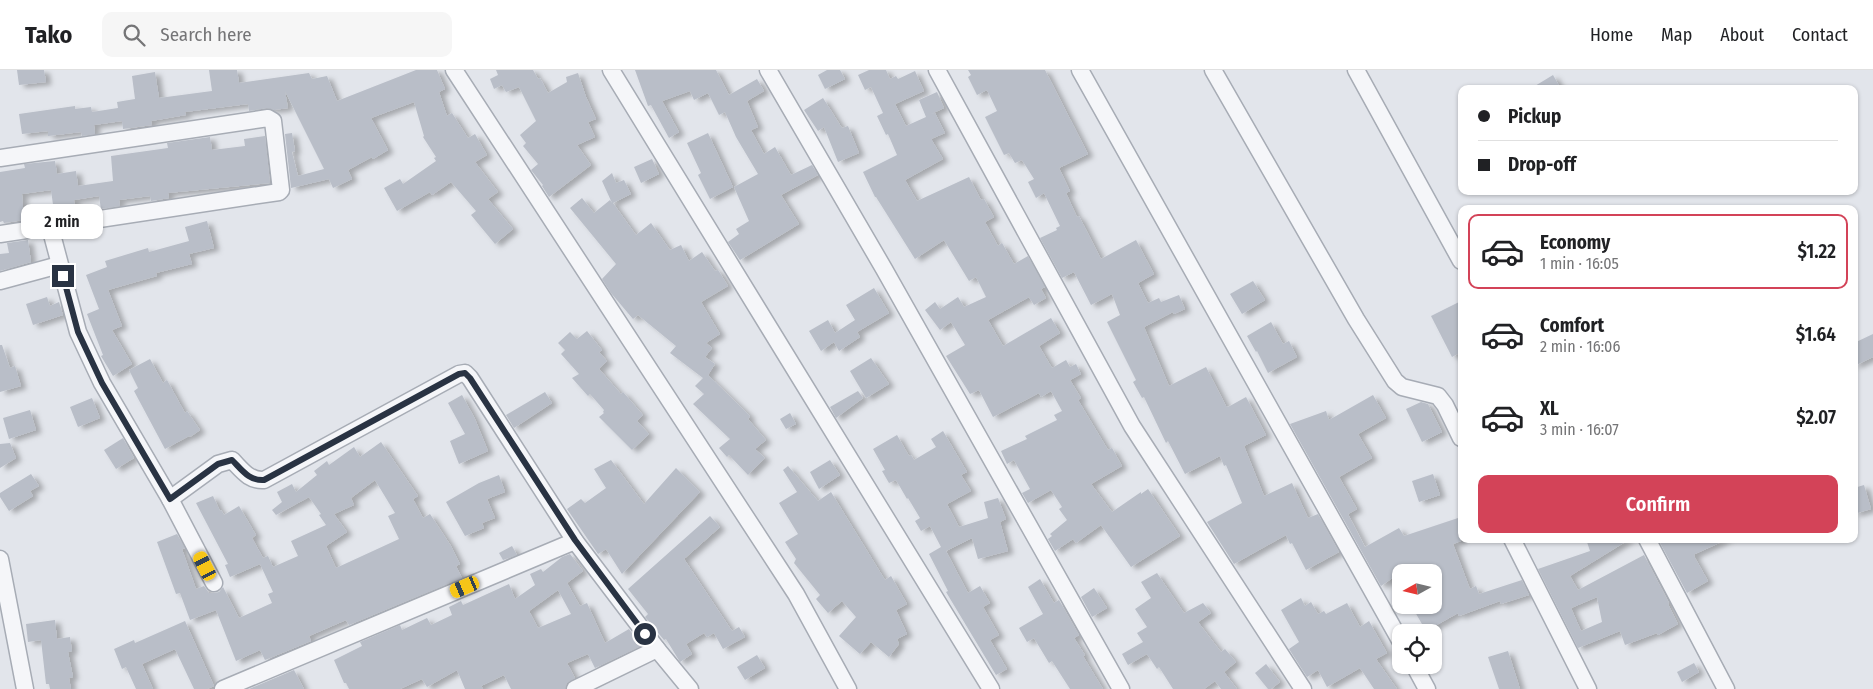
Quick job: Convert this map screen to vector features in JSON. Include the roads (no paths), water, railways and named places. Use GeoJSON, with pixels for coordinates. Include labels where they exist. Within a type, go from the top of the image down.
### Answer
{"type":"FeatureCollection","features":[{"type":"Feature","properties":{"kind":"street"},"geometry":{"type":"LineString","coordinates":[[454,70],[796,594],[848,689]]}},
{"type":"Feature","properties":{"kind":"street"},"geometry":{"type":"LineString","coordinates":[[611,70],[991,689]]}},
{"type":"Feature","properties":{"kind":"street"},"geometry":{"type":"LineString","coordinates":[[768,70],[884,270],[1121,689]]}},
{"type":"Feature","properties":{"kind":"street"},"geometry":{"type":"LineString","coordinates":[[937,70],[1132,426],[1303,689]]}},
{"type":"Feature","properties":{"kind":"street"},"geometry":{"type":"LineString","coordinates":[[1080,70],[1392,626]]}},
{"type":"Feature","properties":{"kind":"street"},"geometry":{"type":"LineString","coordinates":[[1213,70],[1356,319],[1395,381],[1402,387],[1438,396],[1445,405],[1458,432]]}},
{"type":"Feature","properties":{"kind":"street"},"geometry":{"type":"LineString","coordinates":[[1356,70],[1458,256]]}},
{"type":"Feature","properties":{"kind":"street"},"geometry":{"type":"LineString","coordinates":[[0,158],[268,118],[272,121],[280,187],[279,192],[0,234]]}},
{"type":"Feature","properties":{"kind":"street"},"geometry":{"type":"LineString","coordinates":[[50,227],[78,332],[102,383],[170,499],[214,583]]}},
{"type":"Feature","properties":{"kind":"street"},"geometry":{"type":"LineString","coordinates":[[0,281],[59,265]]}},
{"type":"Feature","properties":{"kind":"street"},"geometry":{"type":"LineString","coordinates":[[170,499],[218,464],[226,461],[232,460],[250,478],[264,480],[459,374],[465,373],[575,540],[657,649],[690,689]]}},
{"type":"Feature","properties":{"kind":"street"},"geometry":{"type":"LineString","coordinates":[[223,689],[575,540]]}},
{"type":"Feature","properties":{"kind":"street"},"geometry":{"type":"LineString","coordinates":[[1514,543],[1588,689]]}},
{"type":"Feature","properties":{"kind":"street"},"geometry":{"type":"LineString","coordinates":[[1649,543],[1726,689]]}},
{"type":"Feature","properties":{"kind":"street"},"geometry":{"type":"LineString","coordinates":[[0,562],[25,689]]}},
{"type":"Feature","properties":{"kind":"street"},"geometry":{"type":"LineString","coordinates":[[575,689],[657,649]]}},
{"type":"Feature","properties":{"kind":"street"},"geometry":{"type":"LineString","coordinates":[[1419,674],[1427,689]]}}]}
